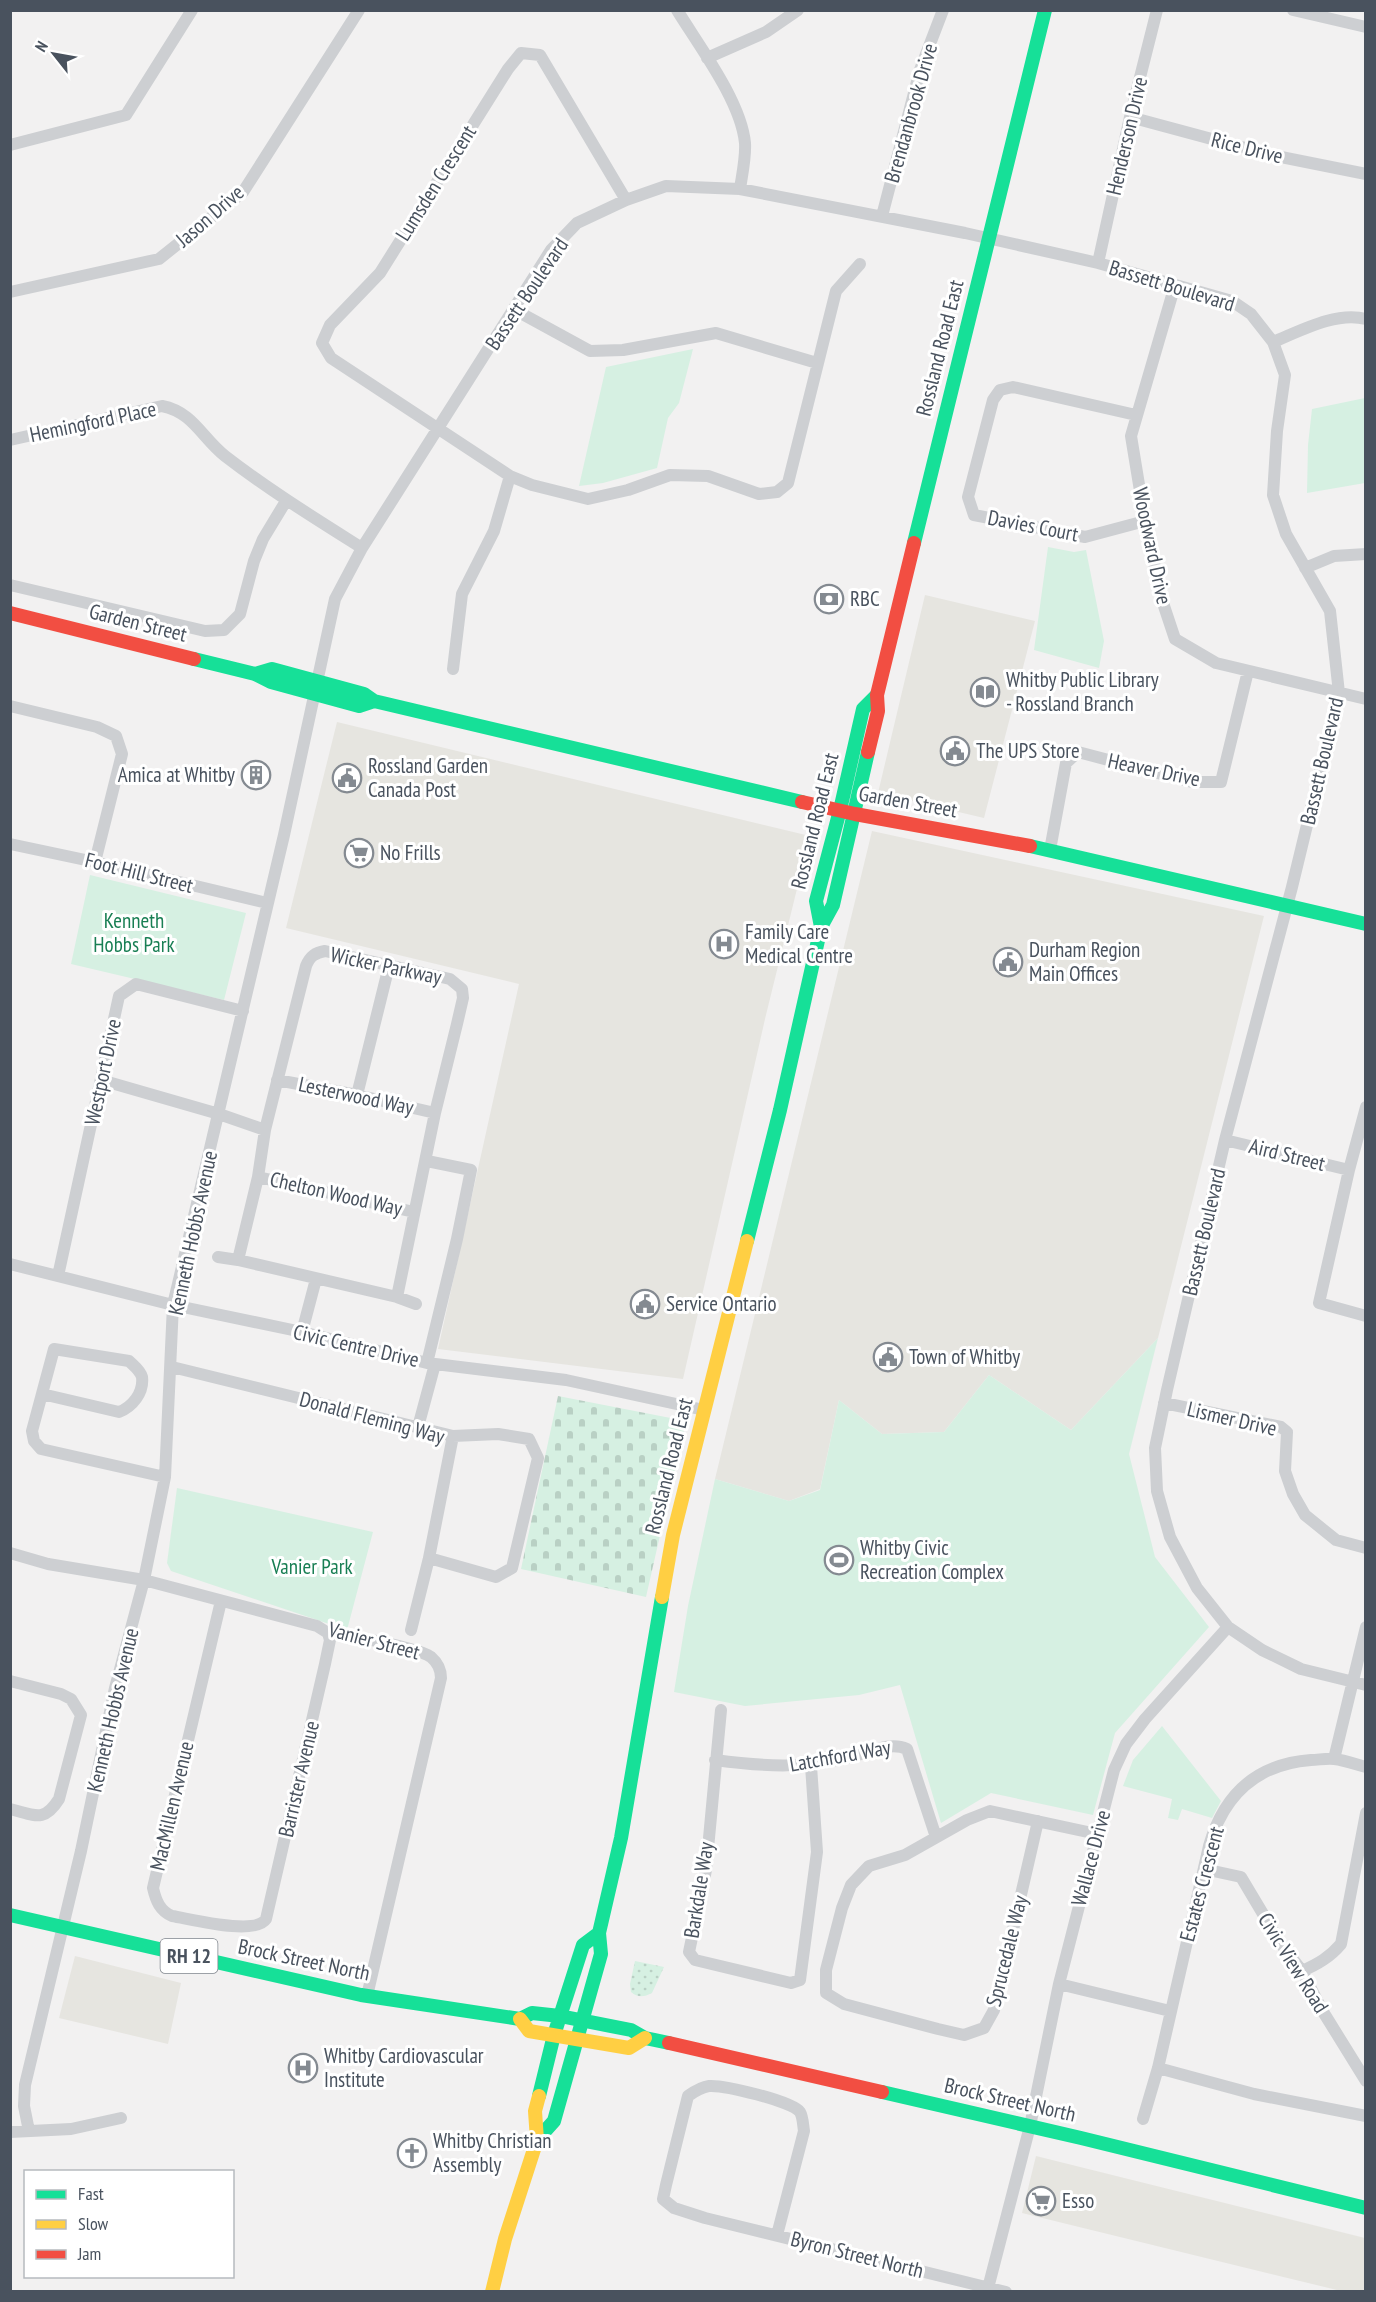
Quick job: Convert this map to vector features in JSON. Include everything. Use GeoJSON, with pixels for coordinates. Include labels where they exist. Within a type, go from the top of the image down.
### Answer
{"type":"FeatureCollection","features":[{"type":"Feature","properties":{"kind":"main road","name":"Rossland Road East"},"geometry":{"type":"LineString","coordinates":[[537,2140],[554,2121],[601,1954],[599,1933],[621,1838],[673,1534],[780,1110],[821,927],[833,905],[878,711],[877,695],[1045,10]]}},
{"type":"Feature","properties":{"kind":"main road","name":"Garden Street"},"geometry":{"type":"LineString","coordinates":[[10,613],[255,674],[272,669],[317,688],[364,693],[374,701],[855,814],[1050,850],[1288,904],[1365,924]]}},
{"type":"Feature","properties":{"kind":"main road","name":"Rossland Road East"},"geometry":{"type":"LineString","coordinates":[[821,927],[816,901],[863,709],[877,695]]}},
{"type":"Feature","properties":{"kind":"main road","name":"Brock Street North"},"geometry":{"type":"LineString","coordinates":[[10,1916],[367,1996],[520,2019],[532,2013],[560,2016],[631,2030],[645,2038],[1030,2126],[1365,2208]]}},
{"type":"Feature","properties":{"kind":"main road"},"geometry":{"type":"LineString","coordinates":[[492,2292],[505,2239],[537,2140],[535,2111],[554,2035],[583,1945],[599,1933]]}},
{"type":"Feature","properties":{"kind":"main road","name":"Brock Street North"},"geometry":{"type":"LineString","coordinates":[[520,2019],[529,2031],[629,2048],[645,2038]]}},
{"type":"Feature","properties":{"kind":"street"},"geometry":{"type":"LineString","coordinates":[[10,145],[126,115],[192,10]]}},
{"type":"Feature","properties":{"kind":"street","name":"Jason Drive"},"geometry":{"type":"LineString","coordinates":[[10,292],[159,259],[243,192],[359,10]]}},
{"type":"Feature","properties":{"kind":"street"},"geometry":{"type":"LineString","coordinates":[[677,10],[739,114],[745,144],[740,189]]}},
{"type":"Feature","properties":{"kind":"street"},"geometry":{"type":"LineString","coordinates":[[707,58],[766,32],[798,10]]}},
{"type":"Feature","properties":{"kind":"street","name":"Brendanbrook Drive"},"geometry":{"type":"LineString","coordinates":[[882,216],[920,70],[944,10]]}},
{"type":"Feature","properties":{"kind":"street","name":"Henderson Drive"},"geometry":{"type":"LineString","coordinates":[[1098,263],[1130,117],[1157,10]]}},
{"type":"Feature","properties":{"kind":"street"},"geometry":{"type":"LineString","coordinates":[[1293,10],[1365,27]]}},
{"type":"Feature","properties":{"kind":"street","name":"Lumsden Crescent"},"geometry":{"type":"LineString","coordinates":[[439,430],[331,357],[322,343],[330,324],[380,273],[508,69],[521,53],[540,55],[626,200]]}},
{"type":"Feature","properties":{"kind":"street","name":"Rice Drive"},"geometry":{"type":"LineString","coordinates":[[1130,117],[1271,155],[1365,174]]}},
{"type":"Feature","properties":{"kind":"street","name":"Bassett Boulevard"},"geometry":{"type":"LineString","coordinates":[[317,688],[335,599],[362,548],[439,430],[551,250],[577,223],[626,200],[666,186],[740,189],[882,216],[1098,263],[1232,301],[1251,314],[1273,342],[1285,375],[1276,431],[1273,495],[1286,534],[1330,611],[1339,693],[1288,904],[1225,1140],[1164,1403],[1155,1448],[1157,1491],[1170,1537],[1197,1588],[1228,1627],[1262,1650],[1301,1669],[1365,1685]]}},
{"type":"Feature","properties":{"kind":"street"},"geometry":{"type":"LineString","coordinates":[[439,430],[510,476],[532,485],[588,499],[628,490],[670,475],[708,476],[759,494],[777,492],[788,483],[836,291],[860,264]]}},
{"type":"Feature","properties":{"kind":"street","name":"Woodward Drive"},"geometry":{"type":"LineString","coordinates":[[1176,285],[1131,436],[1145,521],[1162,600],[1175,639],[1216,663],[1365,699]]}},
{"type":"Feature","properties":{"kind":"street"},"geometry":{"type":"LineString","coordinates":[[515,310],[590,351],[623,350],[716,333],[817,363]]}},
{"type":"Feature","properties":{"kind":"street"},"geometry":{"type":"LineString","coordinates":[[1273,342],[1319,324],[1355,316],[1365,319]]}},
{"type":"Feature","properties":{"kind":"street","name":"Davies Court"},"geometry":{"type":"LineString","coordinates":[[1136,415],[1013,387],[1000,390],[993,400],[968,497],[974,514],[1085,537],[1145,521]]}},
{"type":"Feature","properties":{"kind":"street","name":"Hemingford Place"},"geometry":{"type":"LineString","coordinates":[[10,440],[162,406],[175,409],[189,419],[223,454],[286,501],[362,548]]}},
{"type":"Feature","properties":{"kind":"street"},"geometry":{"type":"LineString","coordinates":[[453,669],[462,594],[494,531],[510,476]]}},
{"type":"Feature","properties":{"kind":"street"},"geometry":{"type":"LineString","coordinates":[[10,585],[205,631],[224,630],[240,614],[254,561],[263,539],[286,501]]}},
{"type":"Feature","properties":{"kind":"street"},"geometry":{"type":"LineString","coordinates":[[1305,568],[1334,556],[1365,554]]}},
{"type":"Feature","properties":{"kind":"street","name":"Heaver Drive"},"geometry":{"type":"LineString","coordinates":[[1050,850],[1066,763],[1078,752],[1192,782],[1221,782],[1248,671]]}},
{"type":"Feature","properties":{"kind":"street","name":"Kenneth Hobbs Avenue"},"geometry":{"type":"LineString","coordinates":[[28,2131],[24,2106],[25,2085],[81,1851],[115,1688],[144,1580],[165,1477],[172,1367],[173,1305],[317,688]]}},
{"type":"Feature","properties":{"kind":"street"},"geometry":{"type":"LineString","coordinates":[[10,706],[96,727],[116,736],[122,754],[95,862]]}},
{"type":"Feature","properties":{"kind":"street","name":"Foot Hill Street"},"geometry":{"type":"LineString","coordinates":[[10,844],[267,903]]}},
{"type":"Feature","properties":{"kind":"street","name":"Wicker Parkway"},"geometry":{"type":"LineString","coordinates":[[238,1260],[258,1177],[265,1130],[309,957],[325,951],[450,979],[462,989],[463,998],[435,1113],[427,1161],[397,1297]]}},
{"type":"Feature","properties":{"kind":"street"},"geometry":{"type":"LineString","coordinates":[[357,1095],[390,966]]}},
{"type":"Feature","properties":{"kind":"street","name":"Westport Drive"},"geometry":{"type":"LineString","coordinates":[[58,1276],[119,996],[136,984],[243,1011]]}},
{"type":"Feature","properties":{"kind":"street"},"geometry":{"type":"LineString","coordinates":[[101,1080],[219,1114],[265,1130]]}},
{"type":"Feature","properties":{"kind":"street","name":"Lesterwood Way"},"geometry":{"type":"LineString","coordinates":[[278,1080],[435,1113]]}},
{"type":"Feature","properties":{"kind":"street"},"geometry":{"type":"LineString","coordinates":[[1365,1107],[1318,1303],[1365,1316]]}},
{"type":"Feature","properties":{"kind":"street","name":"Aird Street"},"geometry":{"type":"LineString","coordinates":[[1225,1140],[1349,1170]]}},
{"type":"Feature","properties":{"kind":"street"},"geometry":{"type":"LineString","coordinates":[[418,1426],[471,1170],[427,1161]]}},
{"type":"Feature","properties":{"kind":"street","name":"Chelton Wood Way"},"geometry":{"type":"LineString","coordinates":[[258,1177],[414,1212]]}},
{"type":"Feature","properties":{"kind":"street"},"geometry":{"type":"LineString","coordinates":[[218,1257],[397,1297],[416,1304]]}},
{"type":"Feature","properties":{"kind":"street","name":"Civic Centre Drive"},"geometry":{"type":"LineString","coordinates":[[10,1264],[173,1305],[302,1332],[431,1363],[566,1380],[705,1410]]}},
{"type":"Feature","properties":{"kind":"street"},"geometry":{"type":"LineString","coordinates":[[302,1332],[316,1279]]}},
{"type":"Feature","properties":{"kind":"street"},"geometry":{"type":"LineString","coordinates":[[42,1394],[119,1412],[130,1408],[137,1399],[142,1378],[138,1369],[129,1361],[54,1349],[32,1431],[34,1441],[41,1449],[165,1477]]}},
{"type":"Feature","properties":{"kind":"street","name":"Donald Fleming Way"},"geometry":{"type":"LineString","coordinates":[[172,1367],[453,1436],[429,1558],[411,1630]]}},
{"type":"Feature","properties":{"kind":"street","name":"Lismer Drive"},"geometry":{"type":"LineString","coordinates":[[1164,1403],[1281,1427],[1287,1432],[1285,1471],[1293,1494],[1305,1515],[1336,1540],[1365,1548]]}},
{"type":"Feature","properties":{"kind":"street"},"geometry":{"type":"LineString","coordinates":[[429,1558],[496,1577],[512,1568],[538,1458],[529,1439],[498,1434],[453,1436]]}},
{"type":"Feature","properties":{"kind":"street","name":"Vanier Street"},"geometry":{"type":"LineString","coordinates":[[10,1553],[48,1563],[144,1580],[317,1626],[328,1633],[334,1632],[424,1653],[432,1657],[441,1671],[367,1996]]}},
{"type":"Feature","properties":{"kind":"street","name":"MacMillen Avenue"},"geometry":{"type":"LineString","coordinates":[[221,1601],[153,1888],[160,1907],[172,1916],[233,1926],[262,1924]]}},
{"type":"Feature","properties":{"kind":"street","name":"Wallace Drive"},"geometry":{"type":"LineString","coordinates":[[988,2289],[1030,2126],[1059,1984],[1114,1770],[1126,1743],[1145,1719],[1228,1627]]}},
{"type":"Feature","properties":{"kind":"street"},"geometry":{"type":"LineString","coordinates":[[1334,1759],[1365,1627]]}},
{"type":"Feature","properties":{"kind":"street","name":"Barrister Avenue"},"geometry":{"type":"LineString","coordinates":[[262,1924],[269,1909],[325,1664],[330,1640],[328,1633]]}},
{"type":"Feature","properties":{"kind":"street"},"geometry":{"type":"LineString","coordinates":[[10,1681],[61,1694],[71,1699],[81,1715],[59,1799],[52,1809],[47,1815],[38,1816],[10,1809]]}},
{"type":"Feature","properties":{"kind":"street","name":"Barkdale Way"},"geometry":{"type":"LineString","coordinates":[[721,1710],[706,1870],[689,1952],[695,1960],[791,1983],[800,1980],[817,1852],[811,1766]]}},
{"type":"Feature","properties":{"kind":"street","name":"Latchford Way"},"geometry":{"type":"LineString","coordinates":[[716,1760],[777,1767],[811,1766],[897,1745],[908,1749],[936,1837]]}},
{"type":"Feature","properties":{"kind":"street","name":"Estates Crescent"},"geometry":{"type":"LineString","coordinates":[[1143,2120],[1158,2068],[1204,1869],[1216,1826],[1223,1811],[1244,1784],[1268,1769],[1291,1762],[1334,1759],[1365,1767]]}},
{"type":"Feature","properties":{"kind":"street"},"geometry":{"type":"LineString","coordinates":[[936,1837],[967,1820],[990,1811],[1097,1834]]}},
{"type":"Feature","properties":{"kind":"street"},"geometry":{"type":"LineString","coordinates":[[1302,1971],[1332,1955],[1341,1944],[1365,1813]]}},
{"type":"Feature","properties":{"kind":"street","name":"Sprucedale Way"},"geometry":{"type":"LineString","coordinates":[[936,1837],[905,1855],[869,1866],[851,1885],[842,1908],[826,1970],[826,1993],[844,2004],[964,2035],[984,2028],[994,2010],[1038,1821]]}},
{"type":"Feature","properties":{"kind":"street","name":"Civic View Road"},"geometry":{"type":"LineString","coordinates":[[1204,1869],[1241,1877],[1281,1944],[1302,1971],[1365,2081]]}},
{"type":"Feature","properties":{"kind":"street"},"geometry":{"type":"LineString","coordinates":[[1059,1984],[1170,2011]]}},
{"type":"Feature","properties":{"kind":"street"},"geometry":{"type":"LineString","coordinates":[[1158,2068],[1254,2094],[1365,2116]]}},
{"type":"Feature","properties":{"kind":"street","name":"Byron Street North"},"geometry":{"type":"LineString","coordinates":[[777,2235],[804,2131],[801,2113],[792,2105],[769,2098],[711,2086],[698,2089],[688,2096],[663,2199],[674,2208],[777,2235],[988,2289],[1006,2292]]}},
{"type":"Feature","properties":{"kind":"street"},"geometry":{"type":"LineString","coordinates":[[10,2132],[71,2129],[121,2118]]}},
{"type":"Feature","properties":{"kind":"shaded area"},"geometry":{"type":"Polygon","coordinates":[[[925,595],[1035,621],[984,818],[878,793],[925,595]]]}},
{"type":"Feature","properties":{"kind":"shaded area"},"geometry":{"type":"Polygon","coordinates":[[[337,722],[810,836],[765,1019],[683,1379],[438,1349],[519,984],[286,928],[337,722]]]}},
{"type":"Feature","properties":{"kind":"shaded area"},"geometry":{"type":"Polygon","coordinates":[[[872,831],[1264,916],[1158,1338],[1071,1430],[989,1375],[944,1432],[882,1434],[839,1400],[820,1489],[789,1501],[715,1479],[872,831]]]}},
{"type":"Feature","properties":{"kind":"shaded area"},"geometry":{"type":"Polygon","coordinates":[[[75,1956],[181,1983],[168,2044],[59,2018],[75,1956]]]}},
{"type":"Feature","properties":{"kind":"shaded area"},"geometry":{"type":"Polygon","coordinates":[[[1036,2156],[1365,2238],[1365,2291],[1341,2291],[1022,2213],[1036,2156]]]}},
{"type":"Feature","properties":{"kind":"green space"},"geometry":{"type":"Polygon","coordinates":[[[693,349],[679,403],[668,418],[657,468],[603,483],[579,486],[606,367],[693,349]]]}},
{"type":"Feature","properties":{"kind":"green space"},"geometry":{"type":"Polygon","coordinates":[[[1365,398],[1365,483],[1307,493],[1308,445],[1312,409],[1365,398]]]}},
{"type":"Feature","properties":{"kind":"green space"},"geometry":{"type":"Polygon","coordinates":[[[1048,547],[1074,552],[1086,550],[1104,641],[1099,668],[1034,650],[1048,547]]]}},
{"type":"Feature","properties":{"kind":"green space","name":"Kenneth Hobbs Park"},"geometry":{"type":"Polygon","coordinates":[[[90,875],[246,913],[224,1000],[71,964],[90,875]]]}},
{"type":"Feature","properties":{"kind":"green space"},"geometry":{"type":"Polygon","coordinates":[[[1158,1338],[1129,1454],[1155,1557],[1209,1627],[1115,1733],[1093,1815],[991,1793],[941,1823],[900,1685],[859,1695],[745,1706],[674,1692],[688,1606],[715,1479],[789,1501],[820,1490],[839,1400],[882,1434],[944,1432],[989,1375],[1071,1430],[1158,1338]]]}},
{"type":"Feature","properties":{"kind":"green space"},"geometry":{"type":"Polygon","coordinates":[[[558,1396],[686,1421],[646,1597],[521,1569],[558,1396]]]}},
{"type":"Feature","properties":{"kind":"green space","name":"Vanier Park"},"geometry":{"type":"Polygon","coordinates":[[[177,1488],[373,1532],[347,1630],[171,1571],[167,1563],[177,1488]]]}},
{"type":"Feature","properties":{"kind":"green space"},"geometry":{"type":"Polygon","coordinates":[[[1162,1726],[1221,1801],[1212,1818],[1182,1809],[1178,1820],[1168,1818],[1172,1799],[1123,1786],[1133,1760],[1162,1726]]]}},
{"type":"Feature","properties":{"kind":"green space"},"geometry":{"type":"Polygon","coordinates":[[[635,1961],[664,1967],[652,1993],[641,1996],[631,1992],[630,1984],[635,1961]]]}},
{"type":"Feature","properties":{"kind":"traffic: fast"},"geometry":{"type":"LineString","coordinates":[[914,543],[1045,10]]}},
{"type":"Feature","properties":{"kind":"traffic: fast"},"geometry":{"type":"LineString","coordinates":[[194,659],[255,674],[271,682],[359,706],[374,701]]}},
{"type":"Feature","properties":{"kind":"traffic: fast"},"geometry":{"type":"LineString","coordinates":[[255,674],[272,669],[364,694],[374,701],[802,802]]}},
{"type":"Feature","properties":{"kind":"traffic: fast"},"geometry":{"type":"LineString","coordinates":[[821,927],[816,901],[863,709],[877,695]]}},
{"type":"Feature","properties":{"kind":"traffic: fast"},"geometry":{"type":"LineString","coordinates":[[747,1241],[780,1110],[821,927],[833,905],[868,752]]}},
{"type":"Feature","properties":{"kind":"traffic: fast"},"geometry":{"type":"LineString","coordinates":[[1030,846],[1366,924]]}},
{"type":"Feature","properties":{"kind":"traffic: fast"},"geometry":{"type":"LineString","coordinates":[[537,2140],[554,2121],[601,1954],[599,1933],[621,1838],[662,1597]]}},
{"type":"Feature","properties":{"kind":"traffic: fast"},"geometry":{"type":"LineString","coordinates":[[10,1915],[361,1995],[520,2019],[532,2013],[560,2016],[631,2030],[645,2038],[669,2043]]}},
{"type":"Feature","properties":{"kind":"traffic: fast"},"geometry":{"type":"LineString","coordinates":[[539,2096],[554,2035],[583,1945],[599,1933]]}},
{"type":"Feature","properties":{"kind":"traffic: fast"},"geometry":{"type":"LineString","coordinates":[[882,2092],[1366,2208]]}},
{"type":"Feature","properties":{"kind":"traffic: slow"},"geometry":{"type":"LineString","coordinates":[[662,1597],[673,1535],[747,1241]]}},
{"type":"Feature","properties":{"kind":"traffic: slow"},"geometry":{"type":"LineString","coordinates":[[520,2019],[529,2031],[629,2048],[645,2038]]}},
{"type":"Feature","properties":{"kind":"traffic: slow"},"geometry":{"type":"LineString","coordinates":[[492,2292],[505,2239],[537,2140],[535,2111],[539,2096]]}},
{"type":"Feature","properties":{"kind":"traffic: jam"},"geometry":{"type":"LineString","coordinates":[[868,752],[878,711],[877,695],[914,543]]}},
{"type":"Feature","properties":{"kind":"traffic: jam"},"geometry":{"type":"LineString","coordinates":[[10,613],[194,659]]}},
{"type":"Feature","properties":{"kind":"traffic: jam"},"geometry":{"type":"LineString","coordinates":[[802,802],[1030,846]]}},
{"type":"Feature","properties":{"kind":"traffic: jam"},"geometry":{"type":"LineString","coordinates":[[669,2043],[882,2092]]}},
{"type":"Feature","properties":{"kind":"place","name":"RBC"},"geometry":{"type":"Point","coordinates":[829,599]}},
{"type":"Feature","properties":{"kind":"place","name":"Whitby Public Library - Rossland Branch"},"geometry":{"type":"Point","coordinates":[985,692]}},
{"type":"Feature","properties":{"kind":"place","name":"The UPS Store"},"geometry":{"type":"Point","coordinates":[955,751]}},
{"type":"Feature","properties":{"kind":"place","name":"Amica at Whitby"},"geometry":{"type":"Point","coordinates":[256,775]}},
{"type":"Feature","properties":{"kind":"place","name":"Rossland Garden Canada Post"},"geometry":{"type":"Point","coordinates":[347,778]}},
{"type":"Feature","properties":{"kind":"place","name":"No Frills"},"geometry":{"type":"Point","coordinates":[359,853]}},
{"type":"Feature","properties":{"kind":"place","name":"Family Care Medical Centre"},"geometry":{"type":"Point","coordinates":[724,944]}},
{"type":"Feature","properties":{"kind":"place","name":"Durham Region Main Offices"},"geometry":{"type":"Point","coordinates":[1008,962]}},
{"type":"Feature","properties":{"kind":"place","name":"Service Ontario"},"geometry":{"type":"Point","coordinates":[645,1304]}},
{"type":"Feature","properties":{"kind":"place","name":"Town of Whitby"},"geometry":{"type":"Point","coordinates":[888,1357]}},
{"type":"Feature","properties":{"kind":"place","name":"Whitby Civic Recreation Complex"},"geometry":{"type":"Point","coordinates":[839,1560]}},
{"type":"Feature","properties":{"kind":"place","name":"Whitby Cardiovascular Institute"},"geometry":{"type":"Point","coordinates":[303,2068]}},
{"type":"Feature","properties":{"kind":"place","name":"Whitby Christian Assembly"},"geometry":{"type":"Point","coordinates":[412,2153]}},
{"type":"Feature","properties":{"kind":"place","name":"Esso"},"geometry":{"type":"Point","coordinates":[1041,2201]}}]}
